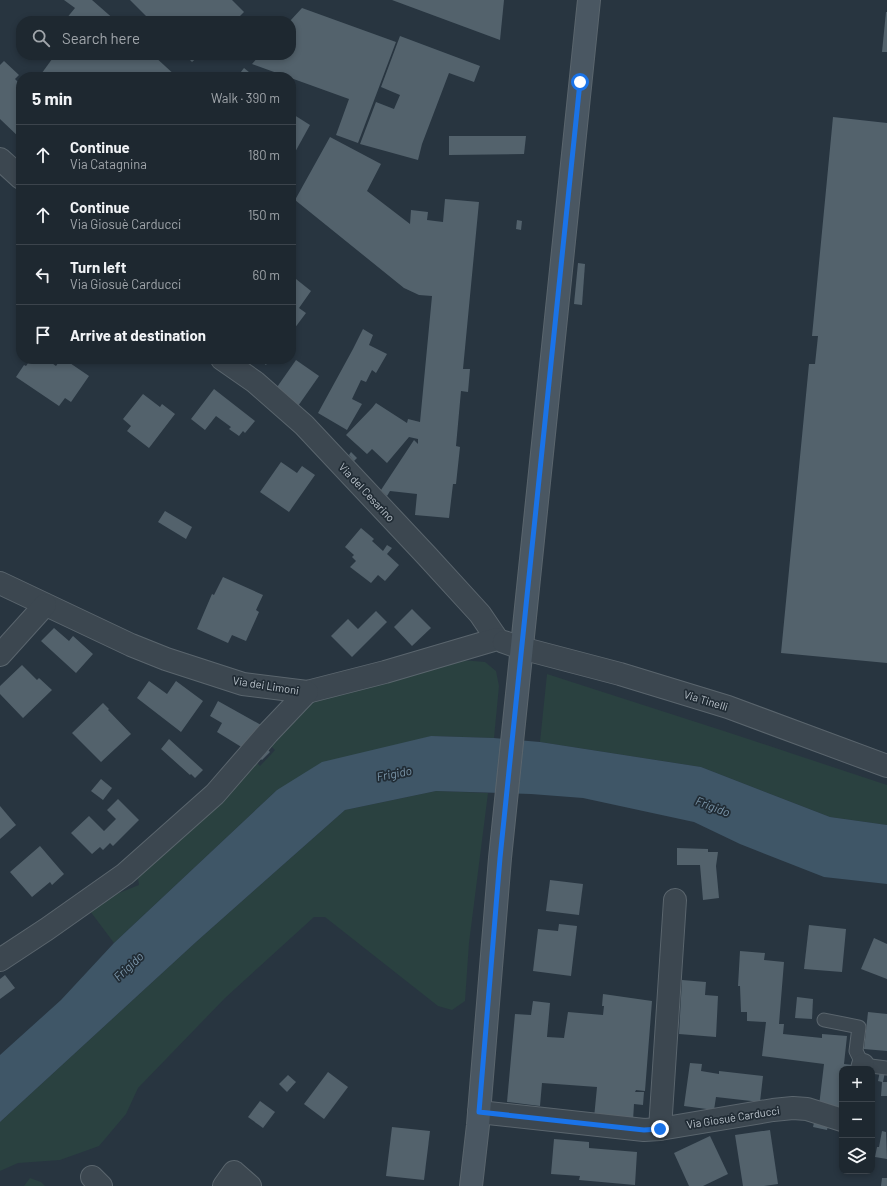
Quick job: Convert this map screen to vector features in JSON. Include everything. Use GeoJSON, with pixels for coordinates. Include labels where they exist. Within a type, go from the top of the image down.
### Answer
{"type":"FeatureCollection","features":[{"type":"Feature","properties":{"kind":"main road"},"geometry":{"type":"LineString","coordinates":[[471,1186],[479,1112],[500,858],[589,0]]}},
{"type":"Feature","properties":{"kind":"street"},"geometry":{"type":"LineString","coordinates":[[0,159],[16,173]]}},
{"type":"Feature","properties":{"kind":"street","name":"Via del Cesarino"},"geometry":{"type":"LineString","coordinates":[[229,364],[255,382],[304,425],[480,614],[497,639]]}},
{"type":"Feature","properties":{"kind":"street","name":"Via dei Limoni"},"geometry":{"type":"LineString","coordinates":[[0,583],[131,645],[166,659],[243,684],[307,692],[385,672],[497,639]]}},
{"type":"Feature","properties":{"kind":"street"},"geometry":{"type":"LineString","coordinates":[[0,655],[45,605]]}},
{"type":"Feature","properties":{"kind":"street","name":"Via Tinelli"},"geometry":{"type":"LineString","coordinates":[[497,639],[521,648],[620,674],[728,707],[887,766]]}},
{"type":"Feature","properties":{"kind":"street"},"geometry":{"type":"LineString","coordinates":[[0,960],[125,874],[215,794],[268,733],[307,692]]}},
{"type":"Feature","properties":{"kind":"street"},"geometry":{"type":"LineString","coordinates":[[660,1129],[675,900]]}},
{"type":"Feature","properties":{"kind":"street","name":"Via Giosuè Carducci"},"geometry":{"type":"LineString","coordinates":[[479,1112],[644,1130],[660,1129],[793,1108],[807,1109],[839,1119]]}},
{"type":"Feature","properties":{"kind":"street"},"geometry":{"type":"LineString","coordinates":[[224,1186],[234,1172],[250,1186]]}},
{"type":"Feature","properties":{"kind":"lane"},"geometry":{"type":"LineString","coordinates":[[824,1020],[859,1027],[856,1051],[862,1066]]}},
{"type":"Feature","properties":{"kind":"lane"},"geometry":{"type":"LineString","coordinates":[[875,1068],[887,1068]]}},
{"type":"Feature","properties":{"kind":"green space"},"geometry":{"type":"Polygon","coordinates":[[[462,660],[485,662],[496,671],[499,686],[494,738],[431,736],[277,790],[114,943],[90,911],[99,901],[139,885],[137,872],[256,762],[260,766],[275,750],[270,745],[317,699],[462,660]]]}},
{"type":"Feature","properties":{"kind":"green space"},"geometry":{"type":"Polygon","coordinates":[[[547,674],[887,785],[887,825],[830,817],[701,767],[540,742],[547,674]]]}},
{"type":"Feature","properties":{"kind":"green space"},"geometry":{"type":"Polygon","coordinates":[[[436,791],[488,793],[469,943],[465,1001],[452,1010],[438,1006],[325,917],[314,917],[225,998],[138,1088],[126,1114],[99,1146],[60,1160],[18,1163],[0,1171],[0,1122],[196,942],[345,810],[436,791]]]}},
{"type":"Feature","properties":{"kind":"green space"},"geometry":{"type":"Polygon","coordinates":[[[30,1178],[41,1182],[45,1186],[24,1186],[30,1178]]]}},
{"type":"Feature","properties":{"kind":"water","name":"Frigido"},"geometry":{"type":"Polygon","coordinates":[[[431,736],[494,738],[540,742],[701,767],[830,817],[887,825],[887,884],[824,877],[740,844],[694,822],[583,798],[531,794],[436,791],[345,810],[196,942],[0,1122],[0,1055],[61,1000],[114,943],[277,790],[322,762],[431,736]]]}},
{"type":"Feature","properties":{"kind":"building"},"geometry":{"type":"Polygon","coordinates":[[[64,0],[92,0],[110,16],[68,16],[75,8],[64,0]]]}},
{"type":"Feature","properties":{"kind":"building"},"geometry":{"type":"Polygon","coordinates":[[[130,0],[232,0],[244,12],[240,16],[146,16],[130,0]]]}},
{"type":"Feature","properties":{"kind":"building"},"geometry":{"type":"Polygon","coordinates":[[[392,0],[504,0],[500,40],[392,0]]]}},
{"type":"Feature","properties":{"kind":"building"},"geometry":{"type":"Polygon","coordinates":[[[302,8],[396,42],[358,143],[336,135],[349,99],[296,80],[296,72],[274,72],[252,64],[256,60],[296,60],[296,16],[295,16],[302,8]]]}},
{"type":"Feature","properties":{"kind":"building"},"geometry":{"type":"Polygon","coordinates":[[[886,12],[887,52],[882,52],[886,12]]]}},
{"type":"Feature","properties":{"kind":"building"},"geometry":{"type":"Polygon","coordinates":[[[400,36],[480,66],[474,82],[449,73],[422,144],[418,160],[360,144],[376,102],[394,109],[400,95],[381,87],[400,36]]]}},
{"type":"Feature","properties":{"kind":"building"},"geometry":{"type":"Polygon","coordinates":[[[51,60],[158,60],[172,72],[43,72],[51,60]]]}},
{"type":"Feature","properties":{"kind":"building"},"geometry":{"type":"Polygon","coordinates":[[[4,61],[16,72],[16,134],[0,119],[0,65],[4,61]]]}},
{"type":"Feature","properties":{"kind":"building"},"geometry":{"type":"Polygon","coordinates":[[[244,68],[249,72],[241,72],[244,68]]]}},
{"type":"Feature","properties":{"kind":"building"},"geometry":{"type":"Polygon","coordinates":[[[296,116],[310,125],[296,150],[296,116]]]}},
{"type":"Feature","properties":{"kind":"building"},"geometry":{"type":"Polygon","coordinates":[[[833,117],[887,123],[887,663],[781,653],[809,364],[815,364],[818,336],[812,336],[833,117]]]}},
{"type":"Feature","properties":{"kind":"building"},"geometry":{"type":"Polygon","coordinates":[[[449,136],[526,136],[524,154],[449,155],[449,136]]]}},
{"type":"Feature","properties":{"kind":"building"},"geometry":{"type":"Polygon","coordinates":[[[330,137],[381,164],[367,191],[410,224],[411,210],[428,212],[427,220],[443,222],[445,199],[479,202],[463,369],[470,369],[468,392],[461,391],[456,446],[460,447],[456,484],[453,484],[449,518],[415,515],[417,494],[390,491],[387,496],[381,490],[414,440],[418,444],[418,439],[409,437],[387,463],[372,449],[367,454],[346,435],[376,403],[407,423],[408,419],[420,422],[432,296],[419,295],[404,288],[296,201],[296,198],[330,137]]]}},
{"type":"Feature","properties":{"kind":"building"},"geometry":{"type":"Polygon","coordinates":[[[517,220],[522,221],[521,230],[516,229],[517,220]]]}},
{"type":"Feature","properties":{"kind":"building"},"geometry":{"type":"Polygon","coordinates":[[[578,263],[585,264],[582,305],[574,304],[578,263]]]}},
{"type":"Feature","properties":{"kind":"building"},"geometry":{"type":"Polygon","coordinates":[[[296,279],[311,291],[299,308],[306,313],[296,326],[296,279]]]}},
{"type":"Feature","properties":{"kind":"building"},"geometry":{"type":"Polygon","coordinates":[[[363,329],[373,335],[369,345],[387,354],[376,373],[372,370],[366,382],[361,380],[352,399],[362,404],[347,430],[318,413],[363,329]]]}},
{"type":"Feature","properties":{"kind":"building"},"geometry":{"type":"Polygon","coordinates":[[[296,360],[319,376],[298,406],[275,390],[293,364],[296,364],[296,360]]]}},
{"type":"Feature","properties":{"kind":"building"},"geometry":{"type":"Polygon","coordinates":[[[27,364],[53,364],[56,366],[57,364],[71,364],[89,376],[71,402],[65,398],[59,406],[16,377],[24,365],[26,366],[27,364]]]}},
{"type":"Feature","properties":{"kind":"building"},"geometry":{"type":"Polygon","coordinates":[[[214,389],[255,421],[245,433],[243,431],[239,436],[229,429],[231,427],[216,416],[205,430],[191,419],[214,389]]]}},
{"type":"Feature","properties":{"kind":"building"},"geometry":{"type":"Polygon","coordinates":[[[143,394],[160,407],[162,404],[175,414],[149,448],[127,431],[131,426],[123,419],[143,394]]]}},
{"type":"Feature","properties":{"kind":"building"},"geometry":{"type":"Polygon","coordinates":[[[351,452],[357,458],[354,461],[349,455],[351,452]]]}},
{"type":"Feature","properties":{"kind":"building"},"geometry":{"type":"Polygon","coordinates":[[[281,462],[297,473],[302,466],[315,475],[289,512],[260,492],[281,462]]]}},
{"type":"Feature","properties":{"kind":"building"},"geometry":{"type":"Polygon","coordinates":[[[165,511],[192,527],[186,539],[158,522],[165,511]]]}},
{"type":"Feature","properties":{"kind":"building"},"geometry":{"type":"Polygon","coordinates":[[[361,528],[374,539],[372,541],[383,551],[387,545],[392,548],[387,554],[399,565],[385,581],[378,575],[371,583],[350,567],[356,561],[352,557],[354,555],[345,547],[361,528]]]}},
{"type":"Feature","properties":{"kind":"building"},"geometry":{"type":"Polygon","coordinates":[[[223,577],[263,595],[256,610],[259,612],[246,641],[232,635],[228,643],[197,629],[212,594],[214,595],[223,577]]]}},
{"type":"Feature","properties":{"kind":"building"},"geometry":{"type":"Polygon","coordinates":[[[412,609],[431,628],[412,646],[394,627],[412,609]]]}},
{"type":"Feature","properties":{"kind":"building"},"geometry":{"type":"Polygon","coordinates":[[[376,611],[387,622],[352,657],[331,636],[348,619],[358,629],[376,611]]]}},
{"type":"Feature","properties":{"kind":"building"},"geometry":{"type":"Polygon","coordinates":[[[54,628],[69,641],[73,636],[93,654],[76,673],[41,641],[54,628]]]}},
{"type":"Feature","properties":{"kind":"building"},"geometry":{"type":"Polygon","coordinates":[[[22,665],[37,680],[39,678],[52,690],[23,718],[0,694],[0,686],[22,665]]]}},
{"type":"Feature","properties":{"kind":"building"},"geometry":{"type":"Polygon","coordinates":[[[149,681],[167,694],[176,681],[203,701],[181,732],[137,698],[149,681]]]}},
{"type":"Feature","properties":{"kind":"building"},"geometry":{"type":"Polygon","coordinates":[[[218,701],[261,725],[243,748],[217,732],[222,723],[210,716],[218,701]]]}},
{"type":"Feature","properties":{"kind":"building"},"geometry":{"type":"Polygon","coordinates":[[[103,703],[131,734],[101,762],[72,733],[103,703]]]}},
{"type":"Feature","properties":{"kind":"building"},"geometry":{"type":"Polygon","coordinates":[[[169,739],[203,770],[195,778],[161,749],[169,739]]]}},
{"type":"Feature","properties":{"kind":"building"},"geometry":{"type":"Polygon","coordinates":[[[265,747],[270,752],[262,760],[257,756],[265,747]]]}},
{"type":"Feature","properties":{"kind":"building"},"geometry":{"type":"Polygon","coordinates":[[[101,779],[112,788],[103,800],[91,791],[101,779]]]}},
{"type":"Feature","properties":{"kind":"building"},"geometry":{"type":"Polygon","coordinates":[[[118,799],[139,820],[113,846],[110,843],[103,850],[100,847],[92,854],[71,833],[89,816],[104,831],[116,819],[107,810],[118,799]]]}},
{"type":"Feature","properties":{"kind":"building"},"geometry":{"type":"Polygon","coordinates":[[[0,806],[16,825],[0,839],[0,806]]]}},
{"type":"Feature","properties":{"kind":"building"},"geometry":{"type":"Polygon","coordinates":[[[40,846],[64,874],[52,885],[50,882],[32,897],[10,872],[40,846]]]}},
{"type":"Feature","properties":{"kind":"building"},"geometry":{"type":"Polygon","coordinates":[[[677,848],[708,849],[708,852],[718,852],[716,866],[719,898],[703,900],[700,865],[677,865],[677,848]]]}},
{"type":"Feature","properties":{"kind":"building"},"geometry":{"type":"Polygon","coordinates":[[[550,880],[583,884],[579,915],[546,911],[550,880]]]}},
{"type":"Feature","properties":{"kind":"building"},"geometry":{"type":"Polygon","coordinates":[[[559,924],[577,926],[571,976],[533,971],[538,929],[558,931],[559,924]]]}},
{"type":"Feature","properties":{"kind":"building"},"geometry":{"type":"Polygon","coordinates":[[[809,925],[846,929],[842,972],[804,969],[809,925]]]}},
{"type":"Feature","properties":{"kind":"building"},"geometry":{"type":"Polygon","coordinates":[[[874,938],[887,944],[887,979],[861,969],[874,938]]]}},
{"type":"Feature","properties":{"kind":"building"},"geometry":{"type":"Polygon","coordinates":[[[740,951],[765,953],[764,960],[784,962],[779,1024],[784,1024],[783,1034],[822,1038],[822,1034],[847,1036],[844,1064],[853,1065],[839,1066],[839,1109],[819,1106],[824,1064],[762,1056],[766,1022],[747,1021],[747,1012],[741,1012],[740,986],[738,986],[740,951]]]}},
{"type":"Feature","properties":{"kind":"building"},"geometry":{"type":"Polygon","coordinates":[[[5,975],[15,988],[0,999],[0,979],[5,975]]]}},
{"type":"Feature","properties":{"kind":"building"},"geometry":{"type":"Polygon","coordinates":[[[682,980],[706,982],[705,995],[718,996],[716,1037],[679,1034],[682,980]]]}},
{"type":"Feature","properties":{"kind":"building"},"geometry":{"type":"Polygon","coordinates":[[[603,994],[652,1001],[645,1091],[636,1090],[635,1092],[644,1092],[643,1105],[634,1104],[633,1121],[594,1118],[597,1087],[542,1083],[540,1106],[507,1102],[515,1014],[531,1015],[533,1001],[550,1003],[547,1037],[564,1038],[568,1012],[603,1015],[603,994]]]}},
{"type":"Feature","properties":{"kind":"building"},"geometry":{"type":"Polygon","coordinates":[[[797,997],[813,999],[812,1019],[795,1018],[797,997]]]}},
{"type":"Feature","properties":{"kind":"building"},"geometry":{"type":"Polygon","coordinates":[[[868,1012],[887,1014],[887,1051],[864,1049],[868,1012]]]}},
{"type":"Feature","properties":{"kind":"building"},"geometry":{"type":"Polygon","coordinates":[[[690,1063],[702,1064],[701,1071],[719,1074],[719,1071],[763,1076],[760,1102],[716,1097],[714,1110],[684,1106],[690,1063]]]}},
{"type":"Feature","properties":{"kind":"building"},"geometry":{"type":"Polygon","coordinates":[[[880,1071],[885,1072],[883,1082],[887,1082],[887,1096],[881,1096],[882,1082],[878,1081],[880,1071]]]}},
{"type":"Feature","properties":{"kind":"building"},"geometry":{"type":"Polygon","coordinates":[[[328,1072],[348,1087],[324,1119],[304,1104],[328,1072]]]}},
{"type":"Feature","properties":{"kind":"building"},"geometry":{"type":"Polygon","coordinates":[[[288,1075],[296,1082],[287,1092],[279,1084],[288,1075]]]}},
{"type":"Feature","properties":{"kind":"building"},"geometry":{"type":"Polygon","coordinates":[[[260,1101],[275,1112],[263,1128],[248,1117],[260,1101]]]}},
{"type":"Feature","properties":{"kind":"building"},"geometry":{"type":"Polygon","coordinates":[[[815,1118],[829,1121],[827,1130],[813,1127],[815,1118]]]}},
{"type":"Feature","properties":{"kind":"building"},"geometry":{"type":"Polygon","coordinates":[[[392,1127],[430,1131],[424,1180],[386,1176],[392,1127]]]}},
{"type":"Feature","properties":{"kind":"building"},"geometry":{"type":"Polygon","coordinates":[[[886,1129],[887,1159],[875,1157],[877,1147],[879,1147],[882,1131],[886,1132],[886,1129]]]}},
{"type":"Feature","properties":{"kind":"building"},"geometry":{"type":"Polygon","coordinates":[[[770,1130],[778,1184],[743,1186],[735,1135],[770,1130]]]}},
{"type":"Feature","properties":{"kind":"building"},"geometry":{"type":"Polygon","coordinates":[[[710,1136],[728,1174],[703,1186],[689,1186],[674,1153],[710,1136]]]}},
{"type":"Feature","properties":{"kind":"building"},"geometry":{"type":"Polygon","coordinates":[[[554,1139],[589,1142],[589,1148],[637,1152],[635,1185],[579,1180],[580,1176],[551,1174],[554,1139]]]}},
{"type":"Feature","properties":{"kind":"building"},"geometry":{"type":"Polygon","coordinates":[[[882,1178],[887,1178],[887,1186],[881,1186],[882,1178]]]}},
{"type":"Feature","properties":{"kind":"route"},"geometry":{"type":"LineString","coordinates":[[580,82],[500,858],[479,1112],[644,1130],[660,1129]]}}]}
